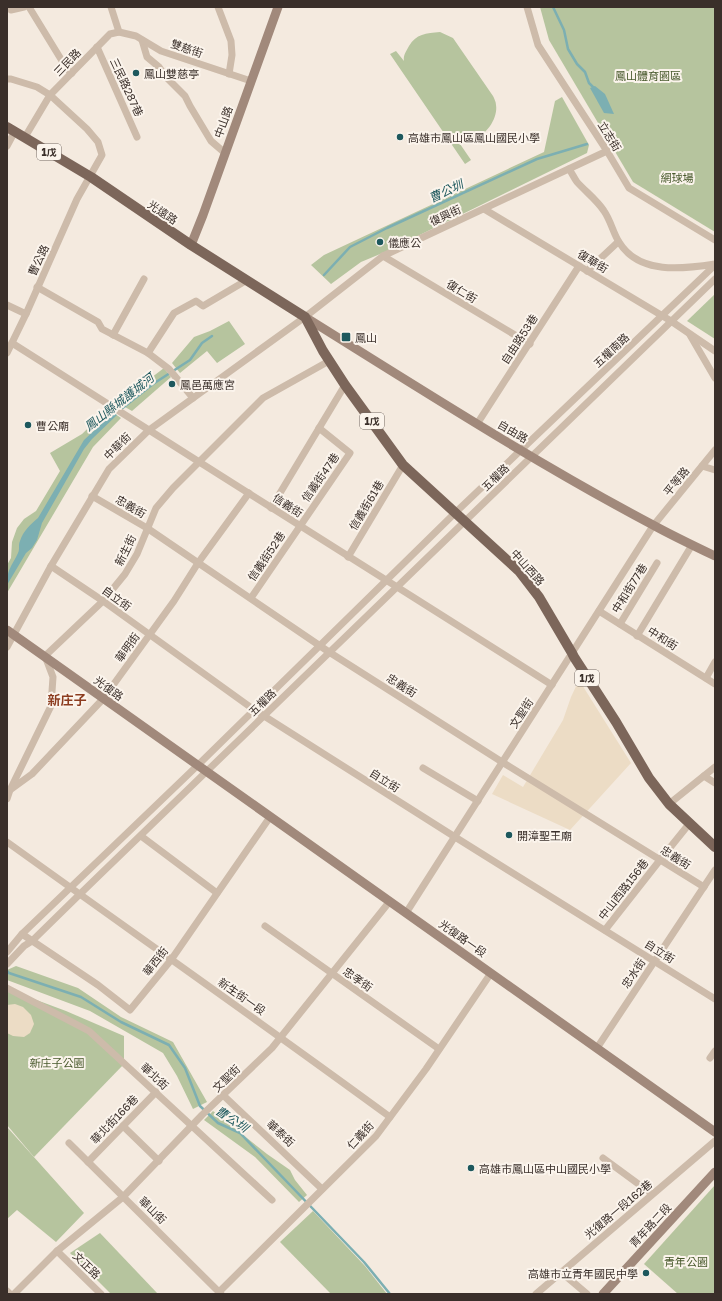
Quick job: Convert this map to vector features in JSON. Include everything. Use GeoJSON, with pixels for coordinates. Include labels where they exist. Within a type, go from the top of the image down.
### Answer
{"type":"FeatureCollection","features":[{"type":"Feature","properties":{"kind":"main road","name":"光遠路"},"geometry":{"type":"LineString","coordinates":[[11,129],[91,177],[191,245],[305,317]]}},
{"type":"Feature","properties":{"kind":"main road","name":"中山西路"},"geometry":{"type":"LineString","coordinates":[[305,317],[345,385],[403,465],[456,512],[519,572],[539,597],[574,657],[616,722],[649,778],[669,804],[715,847]]}},
{"type":"Feature","properties":{"kind":"street"},"geometry":{"type":"LineString","coordinates":[[9,10],[24,7]]}},
{"type":"Feature","properties":{"kind":"street"},"geometry":{"type":"LineString","coordinates":[[29,7],[67,69],[72,73]]}},
{"type":"Feature","properties":{"kind":"street"},"geometry":{"type":"LineString","coordinates":[[111,7],[119,32]]}},
{"type":"Feature","properties":{"kind":"street"},"geometry":{"type":"LineString","coordinates":[[218,7],[231,41],[232,55],[229,74]]}},
{"type":"Feature","properties":{"kind":"street","name":"中山路"},"geometry":{"type":"LineString","coordinates":[[191,245],[278,7]]}},
{"type":"Feature","properties":{"kind":"street","name":"立志街"},"geometry":{"type":"LineString","coordinates":[[527,7],[538,45],[607,150],[629,188],[715,240]]}},
{"type":"Feature","properties":{"kind":"street","name":"三民路"},"geometry":{"type":"LineString","coordinates":[[25,137],[50,95],[110,34],[119,32]]}},
{"type":"Feature","properties":{"kind":"street","name":"雙慈街"},"geometry":{"type":"LineString","coordinates":[[119,32],[136,36],[161,51],[251,81]]}},
{"type":"Feature","properties":{"kind":"street"},"geometry":{"type":"LineString","coordinates":[[142,40],[147,57],[159,67],[166,77],[185,96],[211,141],[225,153]]}},
{"type":"Feature","properties":{"kind":"street","name":"三民路287巷"},"geometry":{"type":"LineString","coordinates":[[97,47],[137,137]]}},
{"type":"Feature","properties":{"kind":"street","name":"曹公路"},"geometry":{"type":"LineString","coordinates":[[7,79],[37,87],[50,95],[87,129],[98,142],[102,155],[77,200],[7,353]]}},
{"type":"Feature","properties":{"kind":"street"},"geometry":{"type":"LineString","coordinates":[[7,146],[11,129]]}},
{"type":"Feature","properties":{"kind":"street","name":"復興街"},"geometry":{"type":"LineString","coordinates":[[305,317],[383,256],[607,150]]}},
{"type":"Feature","properties":{"kind":"street"},"geometry":{"type":"LineString","coordinates":[[569,169],[576,181],[605,212],[613,226],[618,242],[632,256],[646,264],[668,269],[715,265]]}},
{"type":"Feature","properties":{"kind":"street","name":"復華街"},"geometry":{"type":"LineString","coordinates":[[484,209],[662,316],[715,351]]}},
{"type":"Feature","properties":{"kind":"street"},"geometry":{"type":"LineString","coordinates":[[587,271],[618,242]]}},
{"type":"Feature","properties":{"kind":"street","name":"復仁街"},"geometry":{"type":"LineString","coordinates":[[383,256],[530,344]]}},
{"type":"Feature","properties":{"kind":"street","name":"五權南路"},"geometry":{"type":"LineString","coordinates":[[521,450],[715,265]]}},
{"type":"Feature","properties":{"kind":"street","name":"自由路53巷"},"geometry":{"type":"LineString","coordinates":[[477,424],[579,266]]}},
{"type":"Feature","properties":{"kind":"street"},"geometry":{"type":"LineString","coordinates":[[113,335],[144,279]]}},
{"type":"Feature","properties":{"kind":"street","name":"五權南路"},"geometry":{"type":"LineString","coordinates":[[532,456],[715,279]]}},
{"type":"Feature","properties":{"kind":"street"},"geometry":{"type":"LineString","coordinates":[[148,353],[174,313],[196,301],[203,306],[247,280]]}},
{"type":"Feature","properties":{"kind":"street"},"geometry":{"type":"LineString","coordinates":[[37,287],[98,322],[102,329],[148,353],[175,374],[193,398]]}},
{"type":"Feature","properties":{"kind":"street"},"geometry":{"type":"LineString","coordinates":[[7,305],[26,314]]}},
{"type":"Feature","properties":{"kind":"street","name":"中華街"},"geometry":{"type":"LineString","coordinates":[[7,647],[10,633],[109,470],[149,430],[305,317]]}},
{"type":"Feature","properties":{"kind":"street","name":"自由路"},"geometry":{"type":"LineString","coordinates":[[305,317],[521,450],[653,526],[715,556]]}},
{"type":"Feature","properties":{"kind":"street","name":"復華街"},"geometry":{"type":"LineString","coordinates":[[689,334],[715,378]]}},
{"type":"Feature","properties":{"kind":"street","name":"信義街"},"geometry":{"type":"LineString","coordinates":[[12,343],[552,685]]}},
{"type":"Feature","properties":{"kind":"street","name":"新生街"},"geometry":{"type":"LineString","coordinates":[[45,656],[103,601],[125,574],[136,554],[156,508],[173,488],[201,462],[263,398],[329,360]]}},
{"type":"Feature","properties":{"kind":"street"},"geometry":{"type":"LineString","coordinates":[[271,508],[345,385]]}},
{"type":"Feature","properties":{"kind":"street","name":"信義街47巷"},"geometry":{"type":"LineString","coordinates":[[300,526],[350,453],[319,428]]}},
{"type":"Feature","properties":{"kind":"street","name":"五權路"},"geometry":{"type":"LineString","coordinates":[[7,952],[22,934],[198,765],[253,709],[521,450]]}},
{"type":"Feature","properties":{"kind":"street","name":"平等路"},"geometry":{"type":"LineString","coordinates":[[653,526],[715,450]]}},
{"type":"Feature","properties":{"kind":"street","name":"五權路"},"geometry":{"type":"LineString","coordinates":[[8,963],[24,946],[141,836],[532,456]]}},
{"type":"Feature","properties":{"kind":"street","name":"信義街61巷"},"geometry":{"type":"LineString","coordinates":[[348,557],[403,465]]}},
{"type":"Feature","properties":{"kind":"street"},"geometry":{"type":"LineString","coordinates":[[702,466],[715,470]]}},
{"type":"Feature","properties":{"kind":"street","name":"華明街"},"geometry":{"type":"LineString","coordinates":[[10,790],[32,774],[102,699],[174,601],[198,563],[249,493]]}},
{"type":"Feature","properties":{"kind":"street","name":"忠義街"},"geometry":{"type":"LineString","coordinates":[[92,496],[147,528],[329,652],[502,762],[704,887]]}},
{"type":"Feature","properties":{"kind":"street","name":"信義街52巷"},"geometry":{"type":"LineString","coordinates":[[251,598],[300,526]]}},
{"type":"Feature","properties":{"kind":"street","name":"文聖街"},"geometry":{"type":"LineString","coordinates":[[406,913],[653,526]]}},
{"type":"Feature","properties":{"kind":"street"},"geometry":{"type":"LineString","coordinates":[[637,636],[692,545]]}},
{"type":"Feature","properties":{"kind":"street","name":"中和街77巷"},"geometry":{"type":"LineString","coordinates":[[620,624],[657,563]]}},
{"type":"Feature","properties":{"kind":"street","name":"自立街"},"geometry":{"type":"LineString","coordinates":[[51,566],[103,601],[253,709],[715,999]]}},
{"type":"Feature","properties":{"kind":"street","name":"中和街"},"geometry":{"type":"LineString","coordinates":[[599,611],[715,684]]}},
{"type":"Feature","properties":{"kind":"street","name":"光復路"},"geometry":{"type":"LineString","coordinates":[[10,633],[45,656],[102,699],[198,765]]}},
{"type":"Feature","properties":{"kind":"street"},"geometry":{"type":"LineString","coordinates":[[7,799],[51,706],[53,677],[45,656]]}},
{"type":"Feature","properties":{"kind":"street"},"geometry":{"type":"LineString","coordinates":[[706,678],[715,662]]}},
{"type":"Feature","properties":{"kind":"street","name":"光復路一段"},"geometry":{"type":"LineString","coordinates":[[198,765],[715,1132]]}},
{"type":"Feature","properties":{"kind":"street"},"geometry":{"type":"LineString","coordinates":[[669,804],[715,767]]}},
{"type":"Feature","properties":{"kind":"street"},"geometry":{"type":"LineString","coordinates":[[423,768],[478,801]]}},
{"type":"Feature","properties":{"kind":"street"},"geometry":{"type":"LineString","coordinates":[[704,776],[715,783]]}},
{"type":"Feature","properties":{"kind":"street","name":"華西街"},"geometry":{"type":"LineString","coordinates":[[22,934],[98,985],[130,1010],[171,960],[270,817]]}},
{"type":"Feature","properties":{"kind":"street","name":"中山西路156巷"},"geometry":{"type":"LineString","coordinates":[[605,930],[690,824]]}},
{"type":"Feature","properties":{"kind":"street"},"geometry":{"type":"LineString","coordinates":[[141,836],[217,893]]}},
{"type":"Feature","properties":{"kind":"street","name":"新生街一段"},"geometry":{"type":"LineString","coordinates":[[7,842],[281,1037],[390,1117]]}},
{"type":"Feature","properties":{"kind":"street","name":"忠水街"},"geometry":{"type":"LineString","coordinates":[[597,1048],[715,870]]}},
{"type":"Feature","properties":{"kind":"street","name":"文聖街"},"geometry":{"type":"LineString","coordinates":[[14,1294],[57,1251],[123,1197],[209,1109],[272,1048],[390,901]]}},
{"type":"Feature","properties":{"kind":"street","name":"忠孝街"},"geometry":{"type":"LineString","coordinates":[[264,926],[439,1049]]}},
{"type":"Feature","properties":{"kind":"street","name":"仁義街"},"geometry":{"type":"LineString","coordinates":[[220,1293],[376,1136],[426,1069],[491,973]]}},
{"type":"Feature","properties":{"kind":"street","name":"華北街"},"geometry":{"type":"LineString","coordinates":[[7,988],[89,1031],[272,1200]]}},
{"type":"Feature","properties":{"kind":"street"},"geometry":{"type":"LineString","coordinates":[[710,1058],[715,1051]]}},
{"type":"Feature","properties":{"kind":"street","name":"華北街166巷"},"geometry":{"type":"LineString","coordinates":[[88,1162],[156,1092]]}},
{"type":"Feature","properties":{"kind":"street","name":"華泰街"},"geometry":{"type":"LineString","coordinates":[[224,1095],[322,1189]]}},
{"type":"Feature","properties":{"kind":"street"},"geometry":{"type":"LineString","coordinates":[[123,1126],[159,1161]]}},
{"type":"Feature","properties":{"kind":"street","name":"光復路一段162巷"},"geometry":{"type":"LineString","coordinates":[[536,1294],[715,1141]]}},
{"type":"Feature","properties":{"kind":"street","name":"華山街"},"geometry":{"type":"LineString","coordinates":[[69,1143],[220,1293]]}},
{"type":"Feature","properties":{"kind":"street"},"geometry":{"type":"LineString","coordinates":[[603,1158],[652,1194]]}},
{"type":"Feature","properties":{"kind":"street","name":"青年路二段"},"geometry":{"type":"LineString","coordinates":[[603,1294],[715,1172]]}},
{"type":"Feature","properties":{"kind":"street","name":"文正路"},"geometry":{"type":"LineString","coordinates":[[57,1251],[101,1294]]}},
{"type":"Feature","properties":{"kind":"street"},"geometry":{"type":"LineString","coordinates":[[561,1272],[587,1294]]}},
{"type":"Feature","properties":{"kind":"street"},"geometry":{"type":"LineString","coordinates":[[7,1291],[10,1294]]}},
{"type":"Feature","properties":{"kind":"green space","name":"鳳山體育園區"},"geometry":{"type":"Polygon","coordinates":[[[540,7],[715,7],[715,232],[633,182],[549,40],[540,7]]]}},
{"type":"Feature","properties":{"kind":"green space"},"geometry":{"type":"Polygon","coordinates":[[[440,32],[453,38],[493,96],[496,104],[494,119],[488,129],[476,138],[458,141],[471,160],[465,164],[390,54],[396,51],[404,61],[405,54],[409,46],[415,39],[426,34],[440,32]]]}},
{"type":"Feature","properties":{"kind":"green space"},"geometry":{"type":"Polygon","coordinates":[[[562,97],[589,145],[587,153],[385,252],[361,262],[331,284],[311,265],[324,255],[544,152],[555,101],[562,97]]]}},
{"type":"Feature","properties":{"kind":"green space"},"geometry":{"type":"Polygon","coordinates":[[[715,294],[715,339],[687,321],[715,294]]]}},
{"type":"Feature","properties":{"kind":"green space"},"geometry":{"type":"Polygon","coordinates":[[[229,321],[245,344],[217,363],[207,351],[180,373],[172,363],[194,337],[229,321]]]}},
{"type":"Feature","properties":{"kind":"green space"},"geometry":{"type":"Polygon","coordinates":[[[164,368],[171,377],[132,411],[118,403],[164,368]]]}},
{"type":"Feature","properties":{"kind":"green space"},"geometry":{"type":"Polygon","coordinates":[[[108,409],[121,418],[93,447],[7,593],[7,565],[11,558],[12,542],[17,528],[24,519],[36,511],[60,471],[50,453],[82,434],[108,409]]]}},
{"type":"Feature","properties":{"kind":"green space"},"geometry":{"type":"Polygon","coordinates":[[[16,966],[78,988],[121,1017],[173,1042],[207,1102],[193,1109],[177,1076],[163,1053],[90,1011],[7,980],[7,970],[16,966]]]}},
{"type":"Feature","properties":{"kind":"green space","name":"新庄子公園"},"geometry":{"type":"Polygon","coordinates":[[[7,989],[66,1011],[124,1036],[124,1064],[34,1157],[7,1125],[7,989]]]}},
{"type":"Feature","properties":{"kind":"green space"},"geometry":{"type":"Polygon","coordinates":[[[213,1111],[267,1154],[290,1170],[295,1180],[307,1195],[299,1202],[255,1157],[204,1120],[213,1111]]]}},
{"type":"Feature","properties":{"kind":"green space"},"geometry":{"type":"Polygon","coordinates":[[[7,1127],[84,1213],[56,1242],[17,1210],[7,1219],[7,1127]]]}},
{"type":"Feature","properties":{"kind":"green space","name":"青年公園"},"geometry":{"type":"Polygon","coordinates":[[[715,1185],[715,1294],[678,1294],[644,1264],[715,1185]]]}},
{"type":"Feature","properties":{"kind":"green space"},"geometry":{"type":"Polygon","coordinates":[[[313,1211],[365,1266],[387,1294],[331,1294],[280,1242],[313,1211]]]}},
{"type":"Feature","properties":{"kind":"green space"},"geometry":{"type":"Polygon","coordinates":[[[100,1233],[158,1294],[111,1294],[70,1253],[100,1233]]]}},
{"type":"Feature","properties":{"kind":"shaded area"},"geometry":{"type":"Polygon","coordinates":[[[579,680],[631,763],[570,830],[492,794],[503,775],[523,787],[563,720],[579,680]]]}},
{"type":"Feature","properties":{"kind":"shaded area"},"geometry":{"type":"Polygon","coordinates":[[[15,1004],[23,1007],[31,1015],[34,1024],[30,1033],[24,1037],[13,1036],[7,1033],[7,1005],[15,1004]]]}},
{"type":"Feature","properties":{"kind":"water"},"geometry":{"type":"Polygon","coordinates":[[[595,86],[605,94],[614,114],[604,113],[590,88],[595,86]]]}},
{"type":"Feature","properties":{"kind":"water"},"geometry":{"type":"Polygon","coordinates":[[[113,413],[117,415],[92,439],[84,449],[42,523],[37,540],[32,548],[26,553],[7,585],[9,571],[19,552],[19,542],[23,534],[38,518],[84,440],[113,413]]]}},
{"type":"Feature","properties":{"kind":"waterway","name":"曹公圳"},"geometry":{"type":"LineString","coordinates":[[553,7],[564,30],[568,49],[577,64],[585,72],[589,83],[594,88]]}},
{"type":"Feature","properties":{"kind":"waterway","name":"曹公圳"},"geometry":{"type":"LineString","coordinates":[[324,275],[350,247],[387,228],[537,159],[587,144]]}},
{"type":"Feature","properties":{"kind":"waterway","name":"鳳山縣城護城河"},"geometry":{"type":"LineString","coordinates":[[120,410],[153,384],[190,360],[202,343],[212,336]]}},
{"type":"Feature","properties":{"kind":"waterway","name":"曹公圳"},"geometry":{"type":"LineString","coordinates":[[7,971],[9,973],[81,997],[121,1022],[169,1045],[185,1068],[200,1106],[218,1123],[240,1133],[364,1262],[390,1294]]}},
{"type":"Feature","properties":{"kind":"place","name":"鳳山雙慈亭"},"geometry":{"type":"Point","coordinates":[136,73]}},
{"type":"Feature","properties":{"kind":"place","name":"高雄市鳳山區鳳山國民小學"},"geometry":{"type":"Point","coordinates":[400,137]}},
{"type":"Feature","properties":{"kind":"place","name":"儀應公"},"geometry":{"type":"Point","coordinates":[380,242]}},
{"type":"Feature","properties":{"kind":"place","name":"鳳山"},"geometry":{"type":"Point","coordinates":[346,337]}},
{"type":"Feature","properties":{"kind":"place","name":"鳳邑萬應宮"},"geometry":{"type":"Point","coordinates":[172,384]}},
{"type":"Feature","properties":{"kind":"place","name":"曹公廟"},"geometry":{"type":"Point","coordinates":[28,425]}},
{"type":"Feature","properties":{"kind":"place","name":"開漳聖王廟"},"geometry":{"type":"Point","coordinates":[509,835]}},
{"type":"Feature","properties":{"kind":"place","name":"高雄市鳳山區中山國民小學"},"geometry":{"type":"Point","coordinates":[471,1168]}},
{"type":"Feature","properties":{"kind":"place","name":"高雄市立青年國民中學"},"geometry":{"type":"Point","coordinates":[646,1273]}},
{"type":"Feature","properties":{"kind":"district","name":"新庄子"},"geometry":{"type":"Point","coordinates":[67,700]}},
{"type":"Feature","properties":{"kind":"park label","name":"網球場"},"geometry":{"type":"Point","coordinates":[677,177]}}]}
